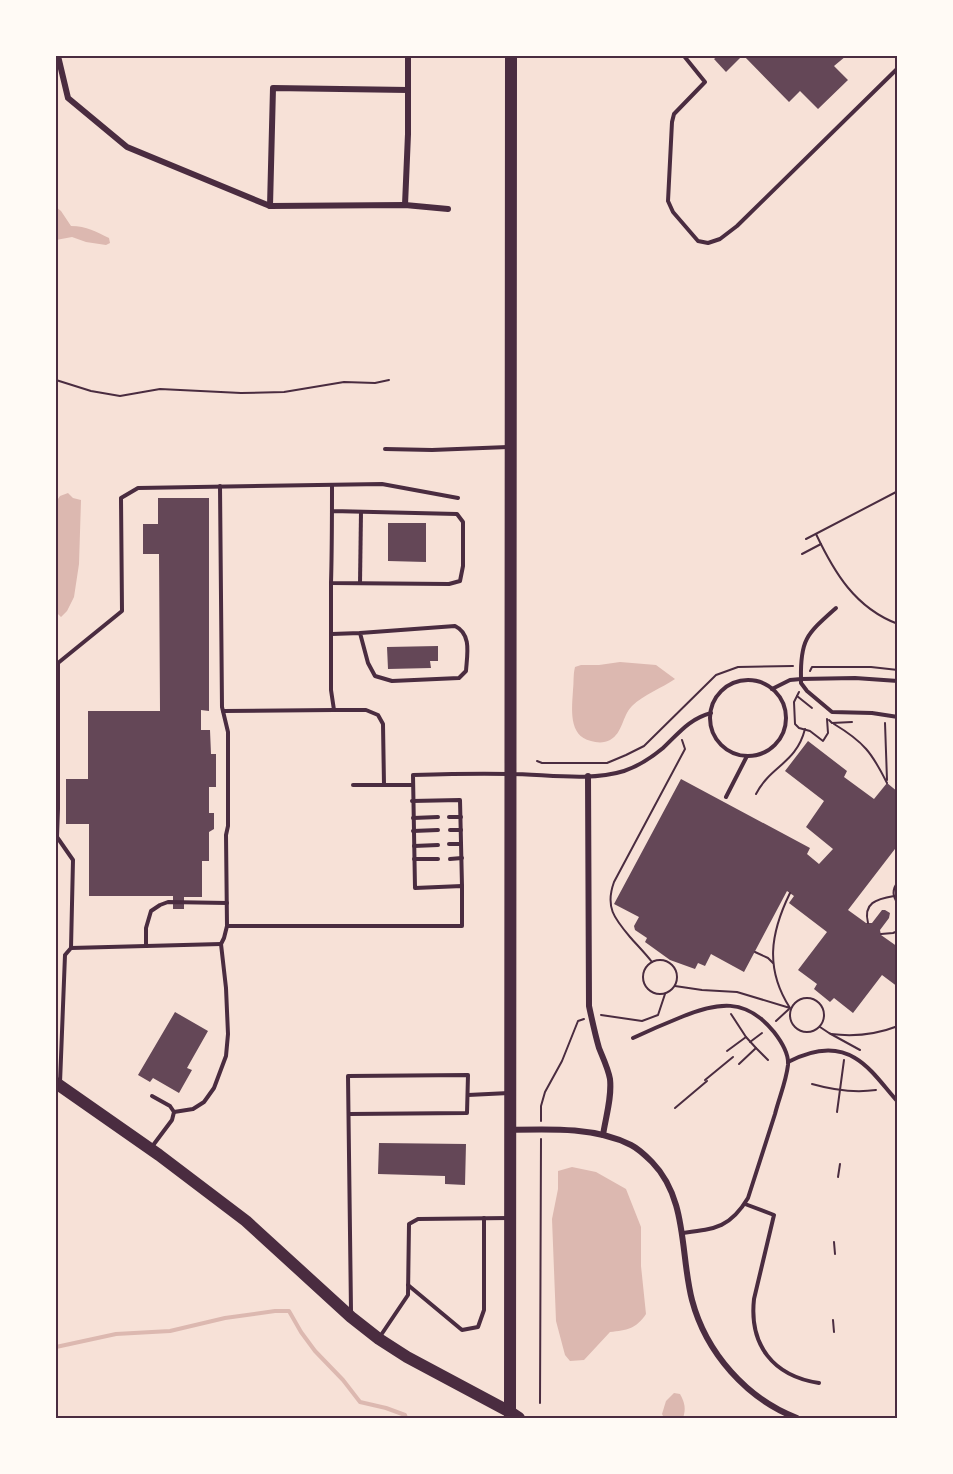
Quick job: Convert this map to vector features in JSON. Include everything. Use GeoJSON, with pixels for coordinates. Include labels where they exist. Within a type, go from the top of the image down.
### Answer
{"type":"FeatureCollection","features":[{"type":"Feature","properties":{"kind":"main road"},"geometry":{"type":"LineString","coordinates":[[512,56],[509,1218],[513,1416]]}},
{"type":"Feature","properties":{"kind":"main road"},"geometry":{"type":"LineString","coordinates":[[58,1084],[246,1221],[378,1339],[513,1416]]}},
{"type":"Feature","properties":{"kind":"street"},"geometry":{"type":"LineString","coordinates":[[58,56],[68,98],[127,147],[270,206],[405,205],[448,208]]}},
{"type":"Feature","properties":{"kind":"street"},"geometry":{"type":"LineString","coordinates":[[405,205],[408,56]]}},
{"type":"Feature","properties":{"kind":"street"},"geometry":{"type":"LineString","coordinates":[[270,206],[273,88],[408,90]]}},
{"type":"Feature","properties":{"kind":"street"},"geometry":{"type":"LineString","coordinates":[[588,776],[591,1016],[610,1079],[610,1095],[603,1135]]}},
{"type":"Feature","properties":{"kind":"street"},"geometry":{"type":"LineString","coordinates":[[510,1130],[603,1135],[633,1146],[660,1170],[677,1205],[692,1302],[705,1334],[739,1381],[753,1394],[797,1419]]}},
{"type":"Feature","properties":{"kind":"lane"},"geometry":{"type":"LineString","coordinates":[[684,56],[705,82],[674,114],[668,201],[673,212],[699,241],[708,243],[720,239],[737,226],[897,68]]}},
{"type":"Feature","properties":{"kind":"lane"},"geometry":{"type":"LineString","coordinates":[[386,449],[510,447]]}},
{"type":"Feature","properties":{"kind":"lane"},"geometry":{"type":"LineString","coordinates":[[332,484],[331,583],[334,710]]}},
{"type":"Feature","properties":{"kind":"lane"},"geometry":{"type":"LineString","coordinates":[[58,1084],[65,955],[71,948],[73,860],[57,837],[58,663],[122,611],[121,498],[138,488],[382,484],[458,498]]}},
{"type":"Feature","properties":{"kind":"lane"},"geometry":{"type":"LineString","coordinates":[[174,1112],[193,1109],[204,1102],[214,1088],[226,1056],[228,1034],[221,944],[226,926],[227,903],[228,732],[223,711],[220,486]]}},
{"type":"Feature","properties":{"kind":"lane"},"geometry":{"type":"LineString","coordinates":[[331,583],[449,584],[460,581],[463,566],[463,522],[457,514],[332,511]]}},
{"type":"Feature","properties":{"kind":"lane"},"geometry":{"type":"LineString","coordinates":[[360,583],[361,512]]}},
{"type":"Feature","properties":{"kind":"lane"},"geometry":{"type":"LineString","coordinates":[[836,608],[813,629],[804,643],[801,651],[800,667],[803,679],[801,683],[832,712],[872,713],[897,717]]}},
{"type":"Feature","properties":{"kind":"lane"},"geometry":{"type":"LineString","coordinates":[[332,634],[455,626],[461,628],[467,637],[466,670],[459,678],[392,681],[375,676],[368,663],[360,633]]}},
{"type":"Feature","properties":{"kind":"lane"},"geometry":{"type":"LineString","coordinates":[[771,689],[790,680],[803,679],[855,678],[897,681]]}},
{"type":"Feature","properties":{"kind":"lane"},"geometry":{"type":"LineString","coordinates":[[743,680],[756,681],[771,689],[777,693],[786,716],[785,728],[779,740],[771,749],[747,756],[724,747],[716,738],[711,726],[714,702],[721,691],[743,680]]}},
{"type":"Feature","properties":{"kind":"lane"},"geometry":{"type":"LineString","coordinates":[[223,711],[366,710],[378,715],[383,724],[384,785]]}},
{"type":"Feature","properties":{"kind":"lane"},"geometry":{"type":"LineString","coordinates":[[462,886],[415,888],[413,775],[588,776],[611,774],[639,765],[652,757],[680,729],[701,716],[711,713]]}},
{"type":"Feature","properties":{"kind":"lane"},"geometry":{"type":"LineString","coordinates":[[726,797],[747,756]]}},
{"type":"Feature","properties":{"kind":"lane"},"geometry":{"type":"LineString","coordinates":[[353,785],[412,785]]}},
{"type":"Feature","properties":{"kind":"lane"},"geometry":{"type":"LineString","coordinates":[[226,926],[462,926],[460,800],[412,801]]}},
{"type":"Feature","properties":{"kind":"lane"},"geometry":{"type":"LineString","coordinates":[[449,817],[461,817]]}},
{"type":"Feature","properties":{"kind":"lane"},"geometry":{"type":"LineString","coordinates":[[413,818],[438,818]]}},
{"type":"Feature","properties":{"kind":"lane"},"geometry":{"type":"LineString","coordinates":[[413,831],[438,830]]}},
{"type":"Feature","properties":{"kind":"lane"},"geometry":{"type":"LineString","coordinates":[[450,830],[461,830]]}},
{"type":"Feature","properties":{"kind":"lane"},"geometry":{"type":"LineString","coordinates":[[449,844],[461,844]]}},
{"type":"Feature","properties":{"kind":"lane"},"geometry":{"type":"LineString","coordinates":[[414,846],[438,845]]}},
{"type":"Feature","properties":{"kind":"lane"},"geometry":{"type":"LineString","coordinates":[[450,859],[462,858]]}},
{"type":"Feature","properties":{"kind":"lane"},"geometry":{"type":"LineString","coordinates":[[414,859],[438,859]]}},
{"type":"Feature","properties":{"kind":"lane"},"geometry":{"type":"LineString","coordinates":[[146,946],[146,928],[151,911],[160,905],[168,902],[227,903]]}},
{"type":"Feature","properties":{"kind":"lane"},"geometry":{"type":"LineString","coordinates":[[71,948],[221,944]]}},
{"type":"Feature","properties":{"kind":"lane"},"geometry":{"type":"LineString","coordinates":[[633,1038],[698,1010],[726,1005],[752,1012],[766,1022],[785,1050],[788,1062],[781,1093],[745,1204],[732,1219],[722,1226],[710,1230],[682,1233]]}},
{"type":"Feature","properties":{"kind":"lane"},"geometry":{"type":"LineString","coordinates":[[788,1062],[824,1050],[839,1052],[855,1058],[868,1069],[897,1102]]}},
{"type":"Feature","properties":{"kind":"lane"},"geometry":{"type":"LineString","coordinates":[[349,1114],[467,1113],[468,1076],[348,1076],[351,1317]]}},
{"type":"Feature","properties":{"kind":"lane"},"geometry":{"type":"LineString","coordinates":[[468,1095],[510,1093]]}},
{"type":"Feature","properties":{"kind":"lane"},"geometry":{"type":"LineString","coordinates":[[150,1149],[172,1120],[174,1112],[170,1106],[152,1096]]}},
{"type":"Feature","properties":{"kind":"lane"},"geometry":{"type":"LineString","coordinates":[[745,1204],[774,1215],[754,1299],[753,1317],[757,1336],[771,1360],[779,1368],[789,1375],[819,1383]]}},
{"type":"Feature","properties":{"kind":"lane"},"geometry":{"type":"LineString","coordinates":[[378,1339],[408,1295],[409,1224],[418,1218],[509,1218]]}},
{"type":"Feature","properties":{"kind":"lane"},"geometry":{"type":"LineString","coordinates":[[408,1285],[462,1330],[478,1327],[484,1310],[484,1218]]}},
{"type":"Feature","properties":{"kind":"path"},"geometry":{"type":"LineString","coordinates":[[56,380],[91,391],[120,396],[160,389],[241,393],[284,392],[344,382],[375,383],[388,380]]}},
{"type":"Feature","properties":{"kind":"path"},"geometry":{"type":"LineString","coordinates":[[806,539],[897,491]]}},
{"type":"Feature","properties":{"kind":"path"},"geometry":{"type":"LineString","coordinates":[[816,534],[834,570],[851,593],[873,610],[897,624]]}},
{"type":"Feature","properties":{"kind":"path"},"geometry":{"type":"LineString","coordinates":[[802,554],[821,544]]}},
{"type":"Feature","properties":{"kind":"path"},"geometry":{"type":"LineString","coordinates":[[803,679],[812,667],[852,666],[897,670]]}},
{"type":"Feature","properties":{"kind":"path"},"geometry":{"type":"LineString","coordinates":[[537,761],[542,764],[607,763],[644,746],[716,675],[738,667],[800,667]]}},
{"type":"Feature","properties":{"kind":"path"},"geometry":{"type":"LineString","coordinates":[[797,696],[794,702],[797,727],[810,731],[823,742],[828,733],[827,719]]}},
{"type":"Feature","properties":{"kind":"path"},"geometry":{"type":"LineString","coordinates":[[832,723],[854,736],[866,749],[875,759],[887,783],[884,724]]}},
{"type":"Feature","properties":{"kind":"path"},"geometry":{"type":"LineString","coordinates":[[652,962],[617,922],[610,897],[614,882],[685,749],[680,729]]}},
{"type":"Feature","properties":{"kind":"path"},"geometry":{"type":"LineString","coordinates":[[756,794],[769,775],[795,752],[805,729]]}},
{"type":"Feature","properties":{"kind":"path"},"geometry":{"type":"LineString","coordinates":[[897,882],[893,889],[897,904]]}},
{"type":"Feature","properties":{"kind":"path"},"geometry":{"type":"LineString","coordinates":[[750,1042],[770,1026],[790,1008],[798,1000],[804,998],[817,1001],[823,1009],[823,1020],[812,1032],[807,1033],[796,1029],[790,1020],[790,1008],[781,994],[773,963],[773,940],[778,918],[790,893]]}},
{"type":"Feature","properties":{"kind":"path"},"geometry":{"type":"LineString","coordinates":[[868,923],[866,912],[872,903],[894,896]]}},
{"type":"Feature","properties":{"kind":"path"},"geometry":{"type":"LineString","coordinates":[[881,934],[897,931]]}},
{"type":"Feature","properties":{"kind":"path"},"geometry":{"type":"LineString","coordinates":[[755,952],[773,963]]}},
{"type":"Feature","properties":{"kind":"path"},"geometry":{"type":"LineString","coordinates":[[540,1402],[541,1107],[544,1092],[562,1061],[578,1021],[591,1016],[606,1015],[638,1021],[658,1015],[665,994],[675,986],[677,975],[672,965],[663,960],[652,962],[644,969],[645,986],[654,993],[665,994]]}},
{"type":"Feature","properties":{"kind":"path"},"geometry":{"type":"LineString","coordinates":[[675,986],[737,992],[790,1008]]}},
{"type":"Feature","properties":{"kind":"path"},"geometry":{"type":"LineString","coordinates":[[817,1001],[822,996]]}},
{"type":"Feature","properties":{"kind":"path"},"geometry":{"type":"LineString","coordinates":[[829,1034],[875,1034],[897,1026]]}},
{"type":"Feature","properties":{"kind":"path"},"geometry":{"type":"LineString","coordinates":[[819,1027],[846,1042]]}},
{"type":"Feature","properties":{"kind":"path"},"geometry":{"type":"LineString","coordinates":[[728,1051],[746,1037],[768,1060]]}},
{"type":"Feature","properties":{"kind":"path"},"geometry":{"type":"LineString","coordinates":[[739,1064],[756,1048]]}},
{"type":"Feature","properties":{"kind":"path"},"geometry":{"type":"LineString","coordinates":[[675,1108],[733,1056]]}},
{"type":"Feature","properties":{"kind":"path"},"geometry":{"type":"LineString","coordinates":[[837,1112],[844,1060]]}},
{"type":"Feature","properties":{"kind":"path"},"geometry":{"type":"LineString","coordinates":[[812,1084],[840,1090],[864,1091],[885,1088]]}},
{"type":"Feature","properties":{"kind":"path"},"geometry":{"type":"LineString","coordinates":[[838,1177],[840,1164]]}},
{"type":"Feature","properties":{"kind":"path"},"geometry":{"type":"LineString","coordinates":[[834,1242],[835,1254]]}},
{"type":"Feature","properties":{"kind":"path"},"geometry":{"type":"LineString","coordinates":[[833,1320],[834,1332]]}},
{"type":"Feature","properties":{"kind":"shaded area"},"geometry":{"type":"Polygon","coordinates":[[[56,207],[71,226],[82,227],[109,238],[110,243],[106,245],[86,242],[72,237],[56,240],[56,207]]]}},
{"type":"Feature","properties":{"kind":"shaded area"},"geometry":{"type":"Polygon","coordinates":[[[68,493],[73,498],[81,500],[79,564],[74,597],[61,617],[56,612],[56,502],[60,496],[68,493]]]}},
{"type":"Feature","properties":{"kind":"shaded area"},"geometry":{"type":"Polygon","coordinates":[[[620,662],[656,665],[675,679],[632,706],[618,733],[610,740],[591,741],[578,733],[573,720],[575,667],[620,662]]]}},
{"type":"Feature","properties":{"kind":"shaded area"},"geometry":{"type":"Polygon","coordinates":[[[572,1167],[596,1172],[626,1189],[641,1227],[641,1266],[646,1314],[639,1323],[631,1328],[610,1332],[584,1360],[570,1361],[565,1355],[556,1321],[552,1219],[558,1189],[558,1171],[572,1167]]]}},
{"type":"Feature","properties":{"kind":"shaded area"},"geometry":{"type":"Polygon","coordinates":[[[674,1393],[680,1394],[683,1400],[685,1409],[683,1418],[664,1418],[662,1414],[666,1401],[674,1393]]]}},
{"type":"Feature","properties":{"kind":"building"},"geometry":{"type":"Polygon","coordinates":[[[718,56],[742,56],[726,72],[714,59],[718,56]]]}},
{"type":"Feature","properties":{"kind":"building"},"geometry":{"type":"Polygon","coordinates":[[[744,56],[846,56],[834,66],[848,80],[818,109],[800,91],[789,102],[744,56]]]}},
{"type":"Feature","properties":{"kind":"building"},"geometry":{"type":"Polygon","coordinates":[[[158,498],[209,498],[209,711],[201,710],[201,730],[210,730],[211,754],[216,754],[216,787],[209,787],[209,813],[214,813],[214,829],[209,832],[209,861],[202,861],[202,897],[184,897],[184,909],[173,909],[173,896],[89,896],[89,824],[66,824],[66,779],[88,779],[88,711],[160,711],[159,554],[143,554],[143,524],[158,524],[158,498]]]}},
{"type":"Feature","properties":{"kind":"building"},"geometry":{"type":"Polygon","coordinates":[[[388,523],[426,523],[426,562],[388,561],[388,523]]]}},
{"type":"Feature","properties":{"kind":"building"},"geometry":{"type":"Polygon","coordinates":[[[438,646],[438,661],[430,661],[431,668],[388,669],[387,647],[438,646]]]}},
{"type":"Feature","properties":{"kind":"building"},"geometry":{"type":"Polygon","coordinates":[[[808,741],[847,771],[844,777],[874,799],[887,783],[898,792],[898,845],[848,910],[866,923],[872,923],[882,910],[890,913],[880,930],[881,935],[898,947],[898,987],[882,975],[853,1013],[834,998],[830,1002],[814,989],[817,984],[798,970],[827,932],[789,903],[794,896],[787,891],[744,972],[711,954],[705,966],[698,963],[695,969],[670,960],[645,942],[647,938],[635,930],[634,926],[639,917],[614,904],[681,779],[810,848],[807,854],[819,864],[833,849],[806,827],[824,801],[785,771],[808,741]]]}},
{"type":"Feature","properties":{"kind":"building"},"geometry":{"type":"Polygon","coordinates":[[[175,1012],[208,1031],[187,1068],[192,1070],[179,1093],[153,1078],[150,1082],[138,1075],[175,1012]]]}},
{"type":"Feature","properties":{"kind":"building"},"geometry":{"type":"Polygon","coordinates":[[[379,1143],[466,1144],[465,1185],[445,1184],[445,1176],[378,1174],[379,1143]]]}},
{"type":"Feature","properties":{"kind":"waterway"},"geometry":{"type":"LineString","coordinates":[[56,1347],[116,1334],[170,1331],[225,1318],[289,1311],[315,1351],[343,1380],[360,1402],[386,1408],[405,1415],[406,1418]]}}]}
